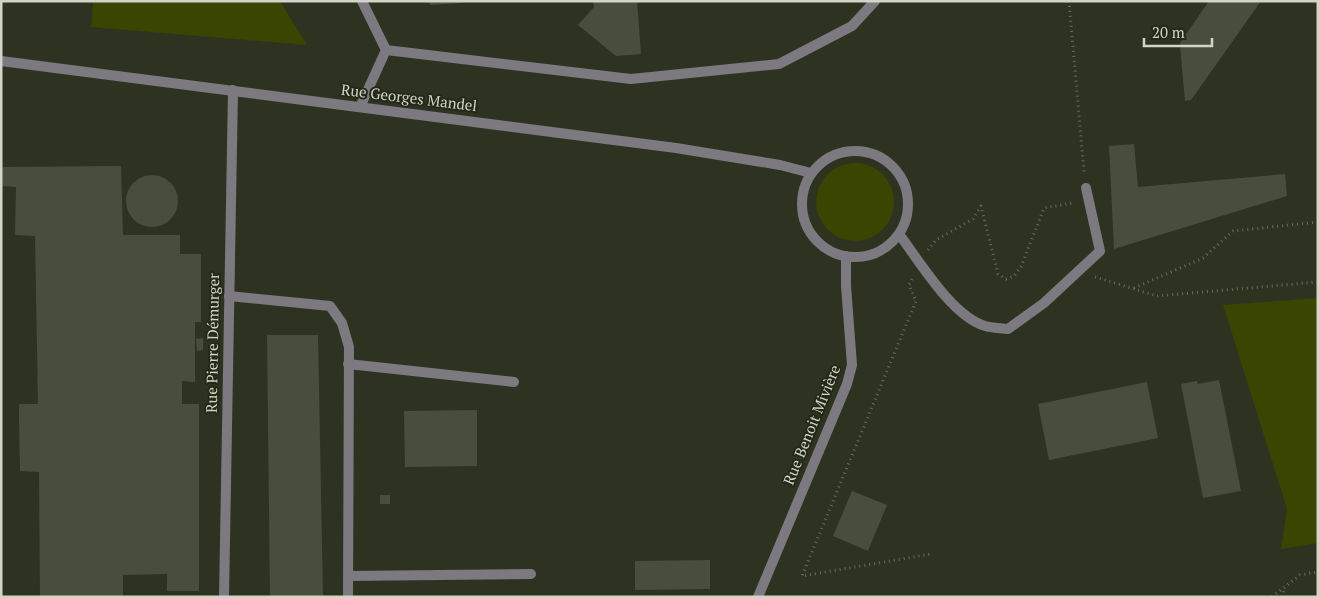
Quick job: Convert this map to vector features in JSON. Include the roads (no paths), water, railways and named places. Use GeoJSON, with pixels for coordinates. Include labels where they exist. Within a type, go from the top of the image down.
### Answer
{"type":"FeatureCollection","features":[{"type":"Feature","properties":{"kind":"street"},"geometry":{"type":"LineString","coordinates":[[362,1],[386,50]]}},
{"type":"Feature","properties":{"kind":"street"},"geometry":{"type":"LineString","coordinates":[[386,50],[631,78],[770,65],[779,64],[852,26],[875,1]]}},
{"type":"Feature","properties":{"kind":"street"},"geometry":{"type":"LineString","coordinates":[[360,107],[386,50]]}},
{"type":"Feature","properties":{"kind":"street","name":"Rue Georges Mandel"},"geometry":{"type":"LineString","coordinates":[[1,61],[676,148],[780,164],[811,173]]}},
{"type":"Feature","properties":{"kind":"street","name":"Rue Pierre Démurger"},"geometry":{"type":"LineString","coordinates":[[224,597],[233,90]]}},
{"type":"Feature","properties":{"kind":"street"},"geometry":{"type":"LineString","coordinates":[[860,150],[878,155],[893,166],[904,181],[908,199],[907,217],[899,234],[889,245],[876,253],[861,256],[846,256],[832,252],[819,243],[809,231],[803,217],[801,202],[804,187],[811,173],[824,160],[841,152],[860,150]]}},
{"type":"Feature","properties":{"kind":"street"},"geometry":{"type":"LineString","coordinates":[[899,234],[941,290],[962,314],[985,326],[1008,329],[1044,303],[1100,251],[1086,188]]}},
{"type":"Feature","properties":{"kind":"street","name":"Rue Benoit Mivière"},"geometry":{"type":"LineString","coordinates":[[758,597],[847,384],[852,364],[846,286],[846,256]]}},
{"type":"Feature","properties":{"kind":"street"},"geometry":{"type":"LineString","coordinates":[[229,296],[330,306],[342,323],[349,347],[348,597]]}},
{"type":"Feature","properties":{"kind":"street"},"geometry":{"type":"LineString","coordinates":[[348,364],[514,382]]}},
{"type":"Feature","properties":{"kind":"street"},"geometry":{"type":"LineString","coordinates":[[348,576],[531,574]]}}]}
